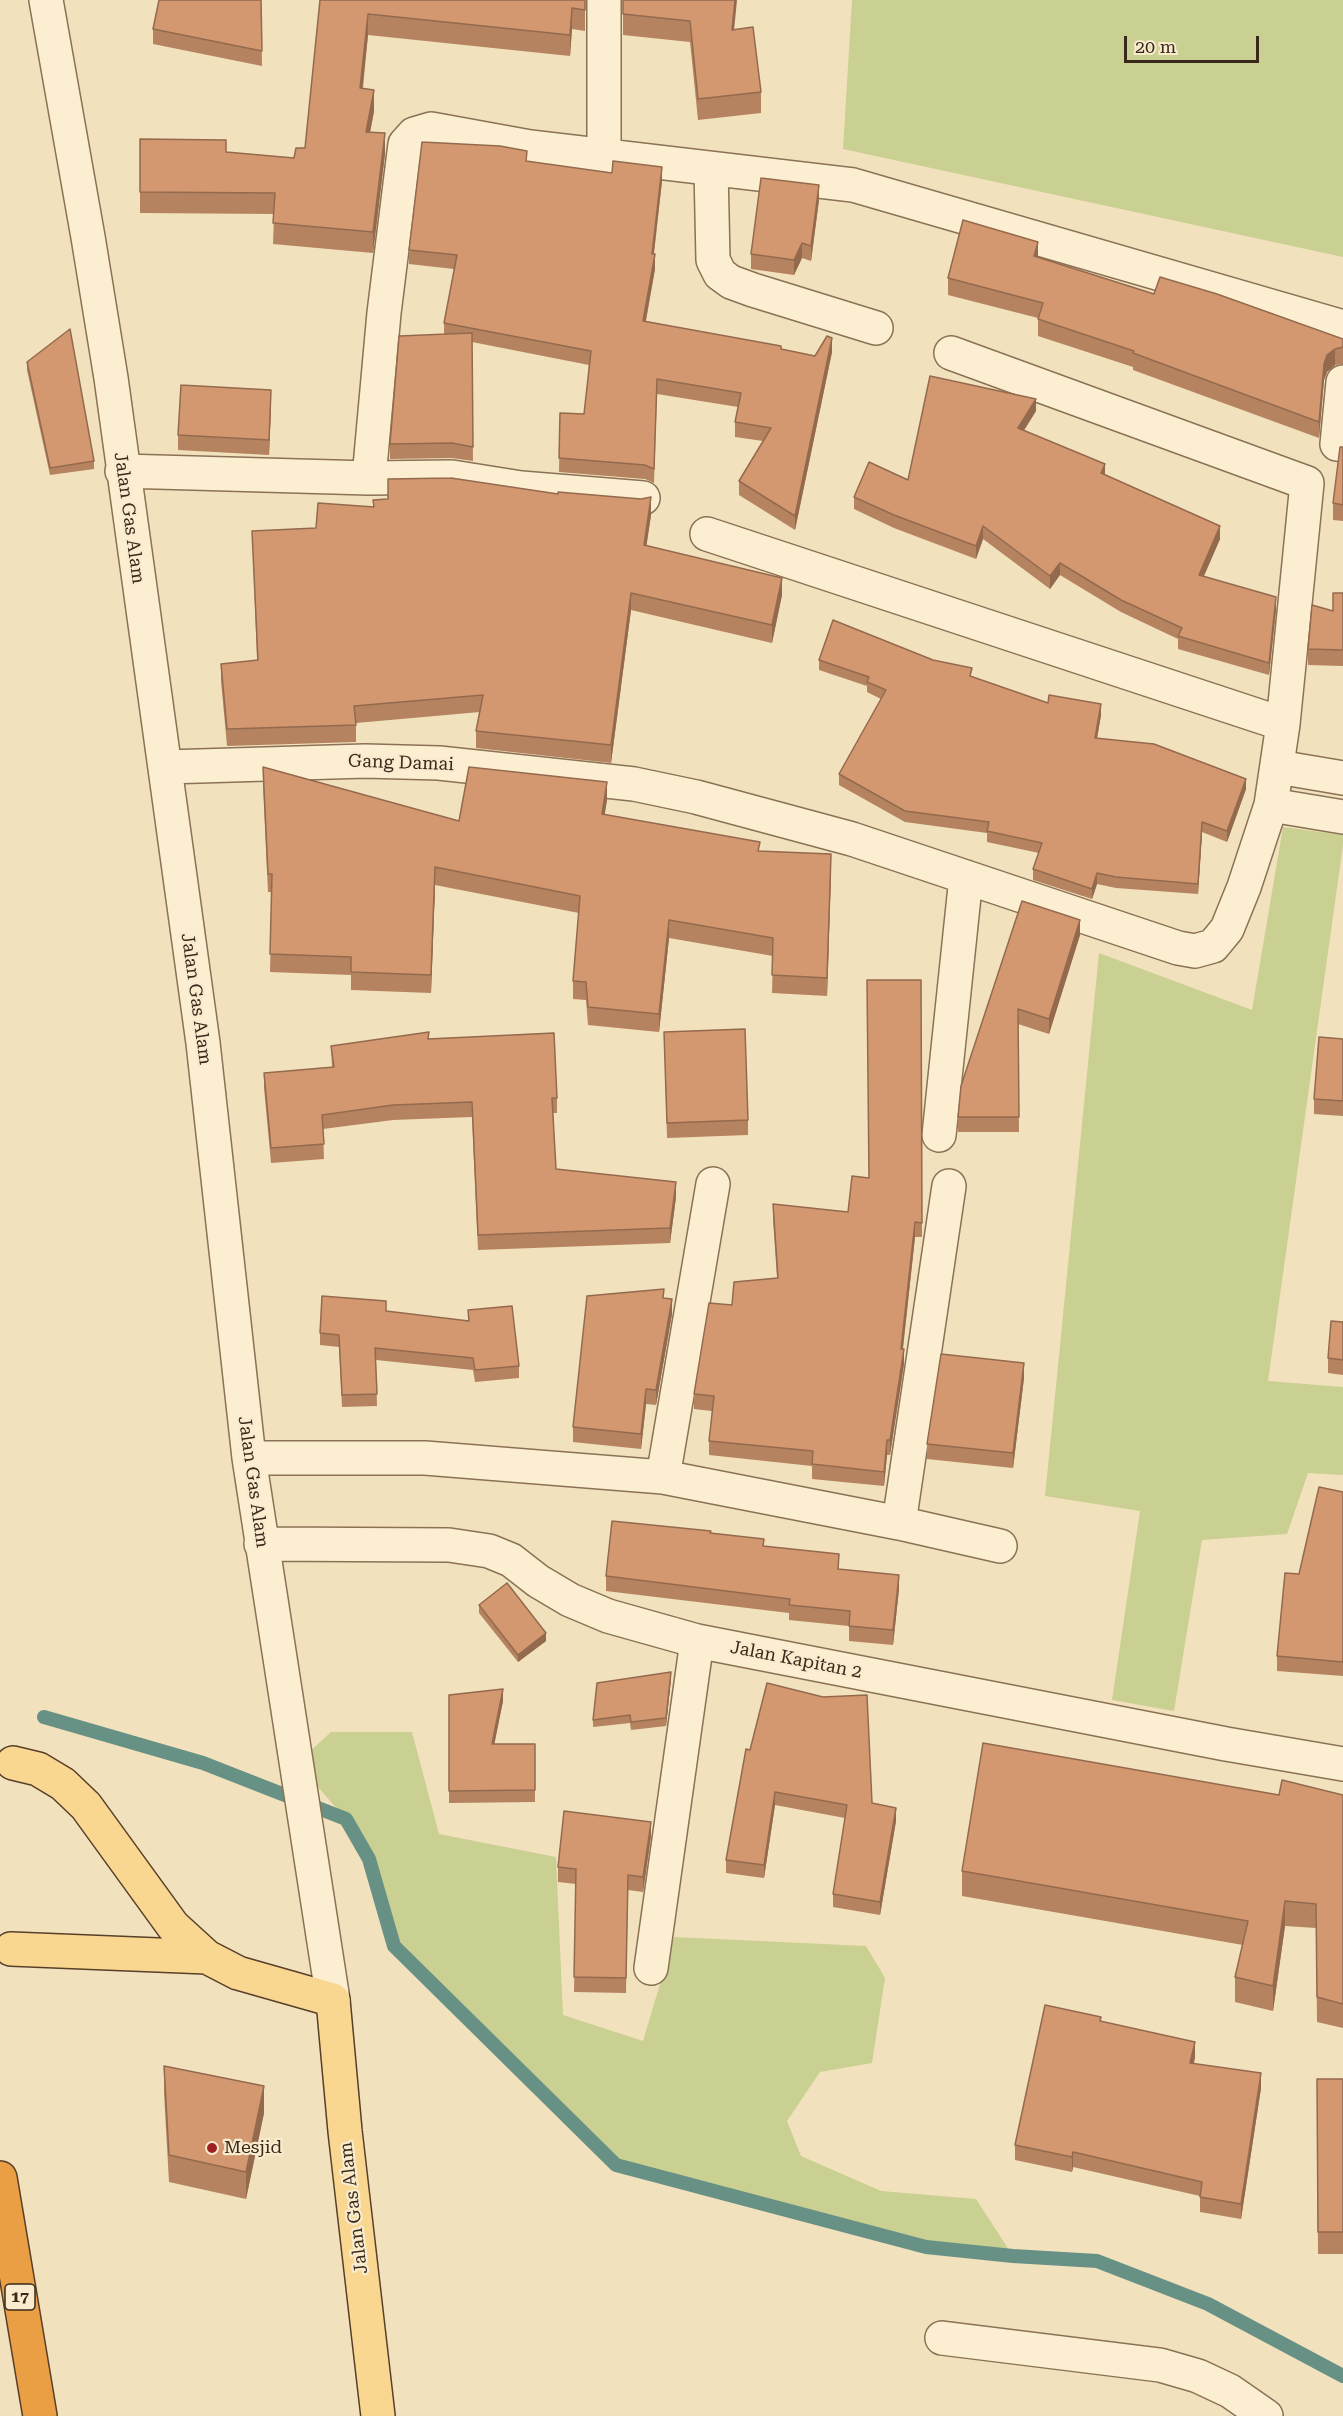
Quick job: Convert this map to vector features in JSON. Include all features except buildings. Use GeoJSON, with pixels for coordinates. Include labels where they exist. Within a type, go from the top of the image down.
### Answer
{"type":"FeatureCollection","features":[{"type":"Feature","properties":{"kind":"highway","name":"17"},"geometry":{"type":"LineString","coordinates":[[0,2178],[40,2416]]}},
{"type":"Feature","properties":{"kind":"main road"},"geometry":{"type":"LineString","coordinates":[[14,1763],[38,1769],[63,1784],[86,1806],[173,1926],[207,1957],[238,1972],[333,2000]]}},
{"type":"Feature","properties":{"kind":"main road"},"geometry":{"type":"LineString","coordinates":[[11,1949],[207,1957]]}},
{"type":"Feature","properties":{"kind":"main road","name":"Jalan Gas Alam"},"geometry":{"type":"LineString","coordinates":[[333,2000],[345,2132],[378,2416]]}},
{"type":"Feature","properties":{"kind":"street","name":"Jalan Gas Alam"},"geometry":{"type":"LineString","coordinates":[[45,0],[111,378],[122,471],[166,767],[203,1043],[249,1458],[333,2000]]}},
{"type":"Feature","properties":{"kind":"street"},"geometry":{"type":"LineString","coordinates":[[604,0],[604,156]]}},
{"type":"Feature","properties":{"kind":"street"},"geometry":{"type":"LineString","coordinates":[[369,478],[384,313],[405,144],[419,131],[431,129],[531,147],[853,185],[1343,327]]}},
{"type":"Feature","properties":{"kind":"street"},"geometry":{"type":"LineString","coordinates":[[711,169],[713,260],[720,274],[731,282],[753,290],[876,327]]}},
{"type":"Feature","properties":{"kind":"street","name":"Gang Damai"},"geometry":{"type":"LineString","coordinates":[[166,767],[365,761],[439,763],[634,784],[696,796],[852,839],[1178,948],[1195,951],[1213,946],[1227,929],[1244,887],[1271,805],[1283,724],[1307,483],[951,353]]}},
{"type":"Feature","properties":{"kind":"street"},"geometry":{"type":"LineString","coordinates":[[1343,382],[1337,444],[1343,445]]}},
{"type":"Feature","properties":{"kind":"street"},"geometry":{"type":"LineString","coordinates":[[122,471],[369,478],[452,477],[521,488],[643,498]]}},
{"type":"Feature","properties":{"kind":"street"},"geometry":{"type":"LineString","coordinates":[[707,534],[1283,724]]}},
{"type":"Feature","properties":{"kind":"street"},"geometry":{"type":"LineString","coordinates":[[1278,767],[1343,778]]}},
{"type":"Feature","properties":{"kind":"street"},"geometry":{"type":"LineString","coordinates":[[1271,805],[1343,817]]}},
{"type":"Feature","properties":{"kind":"street"},"geometry":{"type":"LineString","coordinates":[[939,1136],[966,877]]}},
{"type":"Feature","properties":{"kind":"street"},"geometry":{"type":"LineString","coordinates":[[663,1477],[713,1184]]}},
{"type":"Feature","properties":{"kind":"street"},"geometry":{"type":"LineString","coordinates":[[899,1523],[949,1186]]}},
{"type":"Feature","properties":{"kind":"street"},"geometry":{"type":"LineString","coordinates":[[249,1458],[425,1458],[663,1477],[899,1523],[1000,1546]]}},
{"type":"Feature","properties":{"kind":"street","name":"Jalan Kapitan 2"},"geometry":{"type":"LineString","coordinates":[[261,1544],[449,1545],[489,1551],[511,1560],[538,1581],[570,1600],[608,1616],[697,1641],[1226,1744],[1343,1764]]}},
{"type":"Feature","properties":{"kind":"street"},"geometry":{"type":"LineString","coordinates":[[651,1968],[697,1641]]}},
{"type":"Feature","properties":{"kind":"street"},"geometry":{"type":"LineString","coordinates":[[942,2338],[1160,2365],[1198,2376],[1230,2391],[1266,2416]]}},
{"type":"Feature","properties":{"kind":"green space"},"geometry":{"type":"Polygon","coordinates":[[[852,0],[1343,0],[1343,257],[843,149],[852,0]]]}},
{"type":"Feature","properties":{"kind":"green space"},"geometry":{"type":"Polygon","coordinates":[[[1283,827],[1343,835],[1343,845],[1268,1381],[1343,1387],[1343,1475],[1308,1473],[1287,1534],[1202,1540],[1174,1711],[1112,1700],[1140,1511],[1045,1496],[1099,953],[1252,1010],[1283,827]]]}},
{"type":"Feature","properties":{"kind":"green space"},"geometry":{"type":"Polygon","coordinates":[[[331,1732],[412,1732],[439,1834],[556,1857],[563,2015],[643,2041],[674,1937],[866,1946],[885,1978],[872,2063],[820,2072],[787,2121],[801,2156],[881,2191],[976,2199],[1013,2256],[926,2247],[616,2165],[394,1946],[369,1859],[346,1819],[297,1763],[331,1732]]]}},
{"type":"Feature","properties":{"kind":"waterway"},"geometry":{"type":"LineString","coordinates":[[44,1717],[203,1763],[346,1819],[369,1859],[394,1946],[616,2165],[926,2247],[1013,2256],[1097,2261],[1208,2304],[1343,2376]]}},
{"type":"Feature","properties":{"kind":"place","name":"Mesjid"},"geometry":{"type":"Point","coordinates":[212,2148]}}]}
